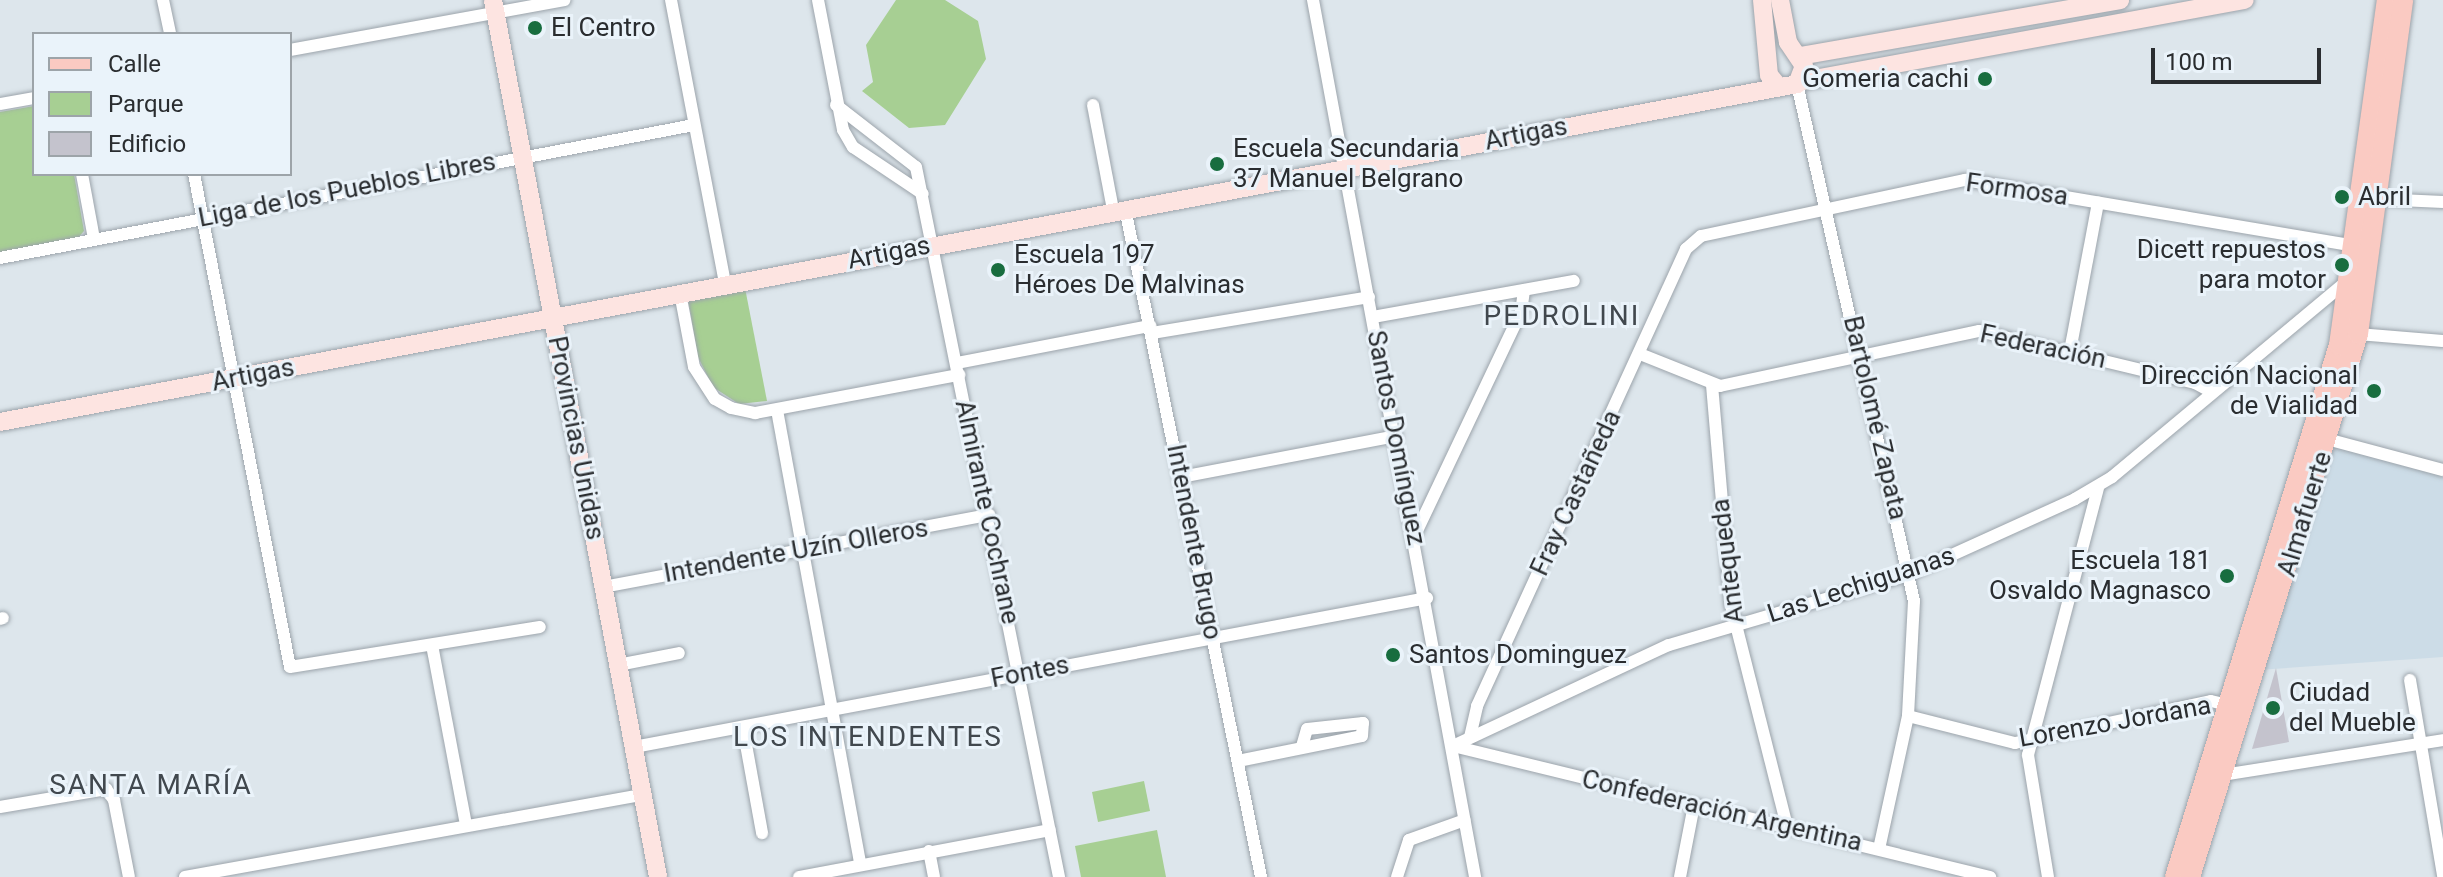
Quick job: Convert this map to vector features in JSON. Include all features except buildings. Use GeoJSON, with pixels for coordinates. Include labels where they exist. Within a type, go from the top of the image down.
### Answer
{"type":"FeatureCollection","features":[{"type":"Feature","properties":{"kind":"main road","name":"Almafuerte"},"geometry":{"type":"LineString","coordinates":[[2175,877],[2339,345],[2387,0]]}},
{"type":"Feature","properties":{"kind":"main road","name":"Almafuerte"},"geometry":{"type":"LineString","coordinates":[[2190,877],[2358,334],[2403,0]]}},
{"type":"Feature","properties":{"kind":"street"},"geometry":{"type":"LineString","coordinates":[[163,0],[170,32]]}},
{"type":"Feature","properties":{"kind":"street"},"geometry":{"type":"LineString","coordinates":[[292,50],[494,6],[564,0]]}},
{"type":"Feature","properties":{"kind":"street"},"geometry":{"type":"LineString","coordinates":[[671,0],[725,284]]}},
{"type":"Feature","properties":{"kind":"street"},"geometry":{"type":"LineString","coordinates":[[818,0],[836,105],[853,147],[923,194]]}},
{"type":"Feature","properties":{"kind":"street","name":"Santos Domínguez"},"geometry":{"type":"LineString","coordinates":[[1313,0],[1416,533],[1475,877]]}},
{"type":"Feature","properties":{"kind":"street"},"geometry":{"type":"LineString","coordinates":[[1769,55],[2120,0]]}},
{"type":"Feature","properties":{"kind":"street","name":"Artigas"},"geometry":{"type":"LineString","coordinates":[[0,422],[1119,209],[2245,0]]}},
{"type":"Feature","properties":{"kind":"street"},"geometry":{"type":"LineString","coordinates":[[1765,1],[1797,53],[1793,84],[1769,75],[1765,1]]}},
{"type":"Feature","properties":{"kind":"street","name":"Provincias Unidas"},"geometry":{"type":"LineString","coordinates":[[494,6],[658,877]]}},
{"type":"Feature","properties":{"kind":"street","name":"Bartolomé Zapata"},"geometry":{"type":"LineString","coordinates":[[1793,84],[1828,208],[1910,574],[1914,612],[1908,716],[1879,849]]}},
{"type":"Feature","properties":{"kind":"street"},"geometry":{"type":"LineString","coordinates":[[0,104],[32,98]]}},
{"type":"Feature","properties":{"kind":"street","name":"Almirante Cochrane"},"geometry":{"type":"LineString","coordinates":[[836,105],[910,158],[923,194],[1059,877]]}},
{"type":"Feature","properties":{"kind":"street","name":"Intendente Brugo"},"geometry":{"type":"LineString","coordinates":[[1093,105],[1151,329],[1261,877]]}},
{"type":"Feature","properties":{"kind":"street","name":"Liga de los Pueblos Libres"},"geometry":{"type":"LineString","coordinates":[[0,258],[694,125]]}},
{"type":"Feature","properties":{"kind":"street"},"geometry":{"type":"LineString","coordinates":[[82,176],[94,239]]}},
{"type":"Feature","properties":{"kind":"street"},"geometry":{"type":"LineString","coordinates":[[194,176],[231,379],[290,667],[540,627]]}},
{"type":"Feature","properties":{"kind":"street","name":"Formosa"},"geometry":{"type":"LineString","coordinates":[[1686,249],[1710,233],[1965,180],[2355,246]]}},
{"type":"Feature","properties":{"kind":"street"},"geometry":{"type":"LineString","coordinates":[[2377,199],[2443,202]]}},
{"type":"Feature","properties":{"kind":"street"},"geometry":{"type":"LineString","coordinates":[[2070,351],[2098,203]]}},
{"type":"Feature","properties":{"kind":"street","name":"Fray Castañeda"},"geometry":{"type":"LineString","coordinates":[[1470,737],[1477,706],[1686,249]]}},
{"type":"Feature","properties":{"kind":"street","name":"Las Lechiguanas"},"geometry":{"type":"LineString","coordinates":[[1453,746],[1669,645],[1910,574],[2098,488],[2350,279]]}},
{"type":"Feature","properties":{"kind":"street"},"geometry":{"type":"LineString","coordinates":[[1373,317],[1574,281]]}},
{"type":"Feature","properties":{"kind":"street"},"geometry":{"type":"LineString","coordinates":[[1416,533],[1521,312],[1524,290]]}},
{"type":"Feature","properties":{"kind":"street"},"geometry":{"type":"LineString","coordinates":[[680,293],[694,367],[706,389],[731,408],[777,410],[1151,329],[1369,297]]}},
{"type":"Feature","properties":{"kind":"street","name":"Federación"},"geometry":{"type":"LineString","coordinates":[[1712,385],[1979,331],[2070,351],[2212,392]]}},
{"type":"Feature","properties":{"kind":"street"},"geometry":{"type":"LineString","coordinates":[[2358,334],[2443,341]]}},
{"type":"Feature","properties":{"kind":"street"},"geometry":{"type":"LineString","coordinates":[[1640,354],[1712,385]]}},
{"type":"Feature","properties":{"kind":"street","name":"Antequeda"},"geometry":{"type":"LineString","coordinates":[[1712,385],[1734,626],[1787,827]]}},
{"type":"Feature","properties":{"kind":"street"},"geometry":{"type":"LineString","coordinates":[[777,410],[800,551],[860,864]]}},
{"type":"Feature","properties":{"kind":"street"},"geometry":{"type":"LineString","coordinates":[[1181,477],[1396,436]]}},
{"type":"Feature","properties":{"kind":"street"},"geometry":{"type":"LineString","coordinates":[[2327,439],[2443,470]]}},
{"type":"Feature","properties":{"kind":"street"},"geometry":{"type":"LineString","coordinates":[[2048,877],[2028,774],[2031,739],[2098,488]]}},
{"type":"Feature","properties":{"kind":"street","name":"Intendente Uzín Olleros"},"geometry":{"type":"LineString","coordinates":[[603,587],[989,515]]}},
{"type":"Feature","properties":{"kind":"street","name":"Fontes"},"geometry":{"type":"LineString","coordinates":[[634,747],[1427,598]]}},
{"type":"Feature","properties":{"kind":"street"},"geometry":{"type":"LineString","coordinates":[[432,645],[466,825]]}},
{"type":"Feature","properties":{"kind":"street"},"geometry":{"type":"LineString","coordinates":[[618,665],[679,653]]}},
{"type":"Feature","properties":{"kind":"street"},"geometry":{"type":"LineString","coordinates":[[2410,680],[2443,876]]}},
{"type":"Feature","properties":{"kind":"street","name":"Lorenzo Jordana"},"geometry":{"type":"LineString","coordinates":[[1908,716],[2006,742],[2211,701],[2229,705]]}},
{"type":"Feature","properties":{"kind":"street"},"geometry":{"type":"LineString","coordinates":[[743,728],[762,833]]}},
{"type":"Feature","properties":{"kind":"street"},"geometry":{"type":"LineString","coordinates":[[2223,775],[2443,740]]}},
{"type":"Feature","properties":{"kind":"street","name":"Confederación Argentina"},"geometry":{"type":"LineString","coordinates":[[1453,746],[1990,877]]}},
{"type":"Feature","properties":{"kind":"street"},"geometry":{"type":"LineString","coordinates":[[1238,761],[1302,747]]}},
{"type":"Feature","properties":{"kind":"street"},"geometry":{"type":"LineString","coordinates":[[0,807],[99,788],[111,792],[129,877]]}},
{"type":"Feature","properties":{"kind":"street"},"geometry":{"type":"LineString","coordinates":[[185,877],[642,795]]}},
{"type":"Feature","properties":{"kind":"street"},"geometry":{"type":"LineString","coordinates":[[1680,877],[1694,805]]}},
{"type":"Feature","properties":{"kind":"street"},"geometry":{"type":"LineString","coordinates":[[1397,877],[1409,840],[1465,820]]}},
{"type":"Feature","properties":{"kind":"street"},"geometry":{"type":"LineString","coordinates":[[802,877],[1050,830]]}},
{"type":"Feature","properties":{"kind":"street"},"geometry":{"type":"LineString","coordinates":[[929,851],[934,877]]}},
{"type":"Feature","properties":{"kind":"shaded area"},"geometry":{"type":"Polygon","coordinates":[[[2327,439],[2443,470],[2443,657],[2258,670],[2327,439]]]}},
{"type":"Feature","properties":{"kind":"green space"},"geometry":{"type":"Polygon","coordinates":[[[896,0],[945,0],[978,21],[986,59],[945,125],[909,128],[862,91],[873,82],[866,45],[896,0]]]}},
{"type":"Feature","properties":{"kind":"green space"},"geometry":{"type":"Polygon","coordinates":[[[32,106],[32,176],[74,176],[84,231],[77,239],[0,254],[0,112],[32,106]]]}},
{"type":"Feature","properties":{"kind":"green space"},"geometry":{"type":"Polygon","coordinates":[[[745,288],[767,401],[739,404],[713,387],[698,357],[688,299],[745,288]]]}},
{"type":"Feature","properties":{"kind":"green space"},"geometry":{"type":"Polygon","coordinates":[[[1144,781],[1150,811],[1098,822],[1092,792],[1144,781]]]}},
{"type":"Feature","properties":{"kind":"green space"},"geometry":{"type":"Polygon","coordinates":[[[1157,830],[1166,877],[1081,877],[1075,846],[1157,830]]]}},
{"type":"Feature","properties":{"kind":"place","name":"El Centro"},"geometry":{"type":"Point","coordinates":[535,28]}},
{"type":"Feature","properties":{"kind":"place","name":"Gomeria cachi"},"geometry":{"type":"Point","coordinates":[1985,79]}},
{"type":"Feature","properties":{"kind":"place","name":"Escuela Secundaria 37 Manuel Belgrano"},"geometry":{"type":"Point","coordinates":[1217,164]}},
{"type":"Feature","properties":{"kind":"place","name":"Abril"},"geometry":{"type":"Point","coordinates":[2342,197]}},
{"type":"Feature","properties":{"kind":"place","name":"Dicett repuestos para motor"},"geometry":{"type":"Point","coordinates":[2342,265]}},
{"type":"Feature","properties":{"kind":"place","name":"Escuela 197 Héroes De Malvinas"},"geometry":{"type":"Point","coordinates":[998,270]}},
{"type":"Feature","properties":{"kind":"place","name":"Dirección Nacional de Vialidad"},"geometry":{"type":"Point","coordinates":[2374,391]}},
{"type":"Feature","properties":{"kind":"place","name":"Escuela 181 Osvaldo Magnasco"},"geometry":{"type":"Point","coordinates":[2227,576]}},
{"type":"Feature","properties":{"kind":"place","name":"Santos Dominguez"},"geometry":{"type":"Point","coordinates":[1393,655]}},
{"type":"Feature","properties":{"kind":"place","name":"Ciudad del Mueble"},"geometry":{"type":"Point","coordinates":[2273,708]}},
{"type":"Feature","properties":{"kind":"district","name":"PEDROLINI"},"geometry":{"type":"Point","coordinates":[1562,316]}},
{"type":"Feature","properties":{"kind":"district","name":"LOS INTENDENTES"},"geometry":{"type":"Point","coordinates":[868,737]}},
{"type":"Feature","properties":{"kind":"district","name":"SANTA MARÍA"},"geometry":{"type":"Point","coordinates":[151,785]}}]}
